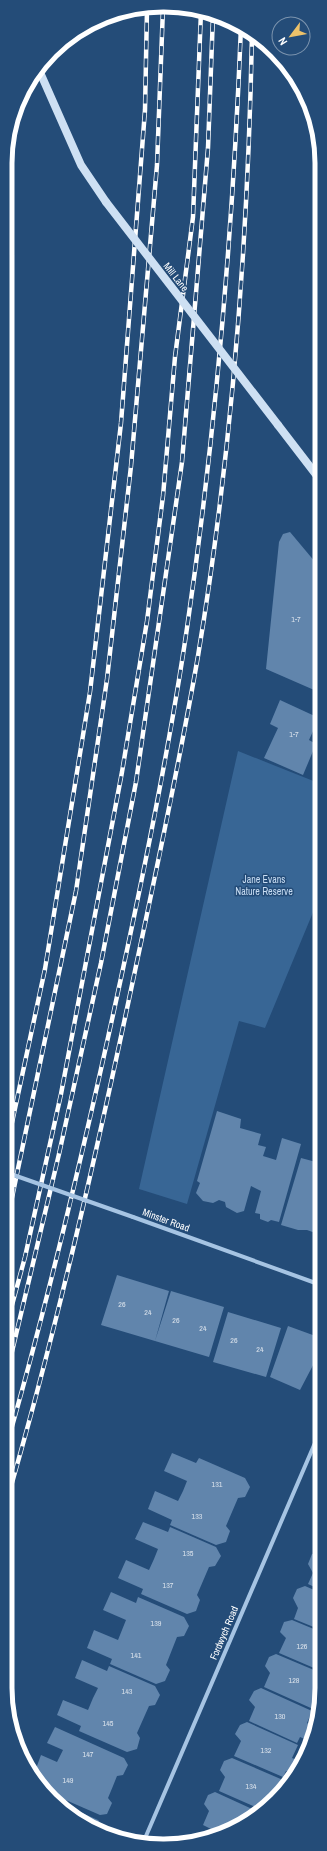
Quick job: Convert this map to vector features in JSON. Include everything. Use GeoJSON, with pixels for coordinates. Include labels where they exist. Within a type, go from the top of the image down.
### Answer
{"type":"FeatureCollection","features":[{"type":"Feature","properties":{"kind":"street","name":"Mill Lane"},"geometry":{"type":"LineString","coordinates":[[41,74],[81,165],[106,202],[315,473]]}},
{"type":"Feature","properties":{"kind":"street","name":"Minster Road"},"geometry":{"type":"LineString","coordinates":[[12,1174],[315,1283]]}},
{"type":"Feature","properties":{"kind":"street","name":"Fordwych Road"},"geometry":{"type":"LineString","coordinates":[[145,1838],[315,1443]]}},
{"type":"Feature","properties":{"kind":"green space","name":"Jane Evans Nature Reserve"},"geometry":{"type":"Polygon","coordinates":[[[238,751],[315,782],[315,907],[265,1028],[239,1021],[187,1204],[139,1189],[238,751]]]}},
{"type":"Feature","properties":{"kind":"building"},"geometry":{"type":"Polygon","coordinates":[[[290,532],[315,562],[315,690],[266,669],[279,542],[283,534],[290,532]]]}},
{"type":"Feature","properties":{"kind":"building"},"geometry":{"type":"Polygon","coordinates":[[[280,700],[315,716],[315,727],[309,740],[315,743],[315,746],[303,775],[264,758],[278,728],[270,724],[280,700]]]}},
{"type":"Feature","properties":{"kind":"building"},"geometry":{"type":"Polygon","coordinates":[[[217,1111],[241,1119],[240,1128],[261,1134],[258,1145],[266,1147],[263,1156],[276,1160],[282,1138],[301,1144],[279,1222],[271,1220],[268,1222],[260,1219],[260,1214],[255,1213],[261,1191],[251,1186],[244,1211],[237,1213],[226,1207],[225,1202],[219,1200],[213,1203],[203,1201],[196,1193],[200,1183],[197,1181],[217,1111]]]}},
{"type":"Feature","properties":{"kind":"building"},"geometry":{"type":"Polygon","coordinates":[[[301,1158],[315,1162],[313,1175],[315,1176],[315,1233],[281,1225],[301,1158]]]}},
{"type":"Feature","properties":{"kind":"building"},"geometry":{"type":"Polygon","coordinates":[[[117,1275],[169,1291],[155,1341],[101,1325],[117,1275]]]}},
{"type":"Feature","properties":{"kind":"building"},"geometry":{"type":"Polygon","coordinates":[[[171,1291],[224,1307],[209,1357],[155,1341],[171,1291]]]}},
{"type":"Feature","properties":{"kind":"building"},"geometry":{"type":"Polygon","coordinates":[[[228,1312],[281,1328],[266,1377],[213,1362],[228,1312]]]}},
{"type":"Feature","properties":{"kind":"building"},"geometry":{"type":"Polygon","coordinates":[[[288,1326],[315,1336],[315,1361],[300,1390],[270,1377],[288,1326]]]}},
{"type":"Feature","properties":{"kind":"building"},"geometry":{"type":"Polygon","coordinates":[[[172,1453],[196,1463],[199,1458],[245,1478],[250,1487],[245,1497],[238,1498],[226,1526],[230,1531],[226,1542],[216,1545],[170,1525],[172,1520],[148,1509],[155,1491],[178,1501],[183,1491],[187,1481],[164,1471],[172,1453]]]}},
{"type":"Feature","properties":{"kind":"building"},"geometry":{"type":"Polygon","coordinates":[[[143,1522],[168,1532],[170,1527],[216,1547],[221,1556],[215,1566],[209,1567],[197,1595],[200,1600],[196,1611],[187,1614],[141,1594],[143,1589],[118,1578],[126,1560],[149,1570],[154,1559],[158,1549],[135,1539],[143,1522]]]}},
{"type":"Feature","properties":{"kind":"building"},"geometry":{"type":"Polygon","coordinates":[[[315,1553],[315,1587],[308,1584],[313,1573],[308,1564],[312,1554],[315,1553]]]}},
{"type":"Feature","properties":{"kind":"building"},"geometry":{"type":"Polygon","coordinates":[[[305,1586],[315,1590],[315,1628],[294,1619],[298,1608],[293,1598],[297,1589],[305,1586]]]}},
{"type":"Feature","properties":{"kind":"building"},"geometry":{"type":"Polygon","coordinates":[[[111,1592],[136,1603],[138,1597],[184,1617],[189,1626],[184,1636],[177,1637],[166,1665],[170,1670],[165,1681],[156,1684],[110,1664],[112,1659],[87,1648],[94,1630],[118,1640],[126,1620],[103,1610],[111,1592]]]}},
{"type":"Feature","properties":{"kind":"building"},"geometry":{"type":"Polygon","coordinates":[[[292,1620],[315,1630],[315,1668],[279,1653],[286,1638],[280,1632],[284,1622],[292,1620]]]}},
{"type":"Feature","properties":{"kind":"building"},"geometry":{"type":"Polygon","coordinates":[[[276,1654],[315,1670],[315,1697],[313,1709],[264,1687],[270,1673],[265,1666],[269,1657],[276,1654]]]}},
{"type":"Feature","properties":{"kind":"building"},"geometry":{"type":"Polygon","coordinates":[[[82,1660],[107,1671],[109,1666],[155,1686],[160,1695],[155,1705],[149,1706],[137,1733],[140,1738],[137,1749],[127,1752],[79,1731],[81,1726],[57,1715],[63,1700],[88,1710],[98,1688],[75,1678],[82,1660]]]}},
{"type":"Feature","properties":{"kind":"building"},"geometry":{"type":"Polygon","coordinates":[[[261,1688],[312,1711],[307,1723],[310,1725],[306,1739],[300,1737],[297,1743],[249,1721],[255,1707],[249,1700],[254,1691],[261,1688]]]}},
{"type":"Feature","properties":{"kind":"building"},"geometry":{"type":"Polygon","coordinates":[[[247,1722],[298,1745],[292,1758],[297,1760],[289,1772],[286,1771],[283,1777],[234,1756],[241,1741],[235,1734],[240,1725],[247,1722]]]}},
{"type":"Feature","properties":{"kind":"building"},"geometry":{"type":"Polygon","coordinates":[[[55,1727],[124,1758],[128,1765],[123,1775],[117,1776],[108,1798],[112,1803],[107,1814],[100,1815],[59,1797],[43,1780],[36,1769],[41,1755],[57,1762],[63,1750],[47,1743],[55,1727]]]}},
{"type":"Feature","properties":{"kind":"building"},"geometry":{"type":"Polygon","coordinates":[[[232,1758],[283,1780],[271,1795],[256,1808],[219,1791],[225,1777],[220,1770],[224,1761],[232,1758]]]}},
{"type":"Feature","properties":{"kind":"building"},"geometry":{"type":"Polygon","coordinates":[[[215,1792],[254,1810],[239,1819],[214,1830],[203,1825],[209,1811],[204,1804],[208,1795],[215,1792]]]}},
{"type":"Feature","properties":{"kind":"building"},"geometry":{"type":"Polygon","coordinates":[[[73,1809],[98,1820],[103,1826],[88,1819],[73,1809]]]}},
{"type":"Feature","properties":{"kind":"railway"},"geometry":{"type":"LineString","coordinates":[[12,1197],[76,891],[107,679],[131,466],[157,165],[163,12]]}},
{"type":"Feature","properties":{"kind":"railway"},"geometry":{"type":"LineString","coordinates":[[12,1122],[45,969],[90,692],[121,423],[145,110],[147,13]]}},
{"type":"Feature","properties":{"kind":"railway"},"geometry":{"type":"LineString","coordinates":[[12,1305],[25,1257],[61,1094],[122,772],[147,621],[163,496],[175,357],[193,217],[201,17]]}},
{"type":"Feature","properties":{"kind":"railway"},"geometry":{"type":"LineString","coordinates":[[12,1352],[59,1154],[101,963],[136,782],[182,462],[208,148],[213,20]]}},
{"type":"Feature","properties":{"kind":"railway"},"geometry":{"type":"LineString","coordinates":[[12,1427],[53,1274],[95,1097],[148,847],[180,672],[207,478],[215,403],[228,253],[238,102],[241,33]]}},
{"type":"Feature","properties":{"kind":"railway"},"geometry":{"type":"LineString","coordinates":[[12,1482],[42,1373],[92,1170],[161,850],[198,656],[220,502],[236,346],[247,190],[252,40]]}}]}
